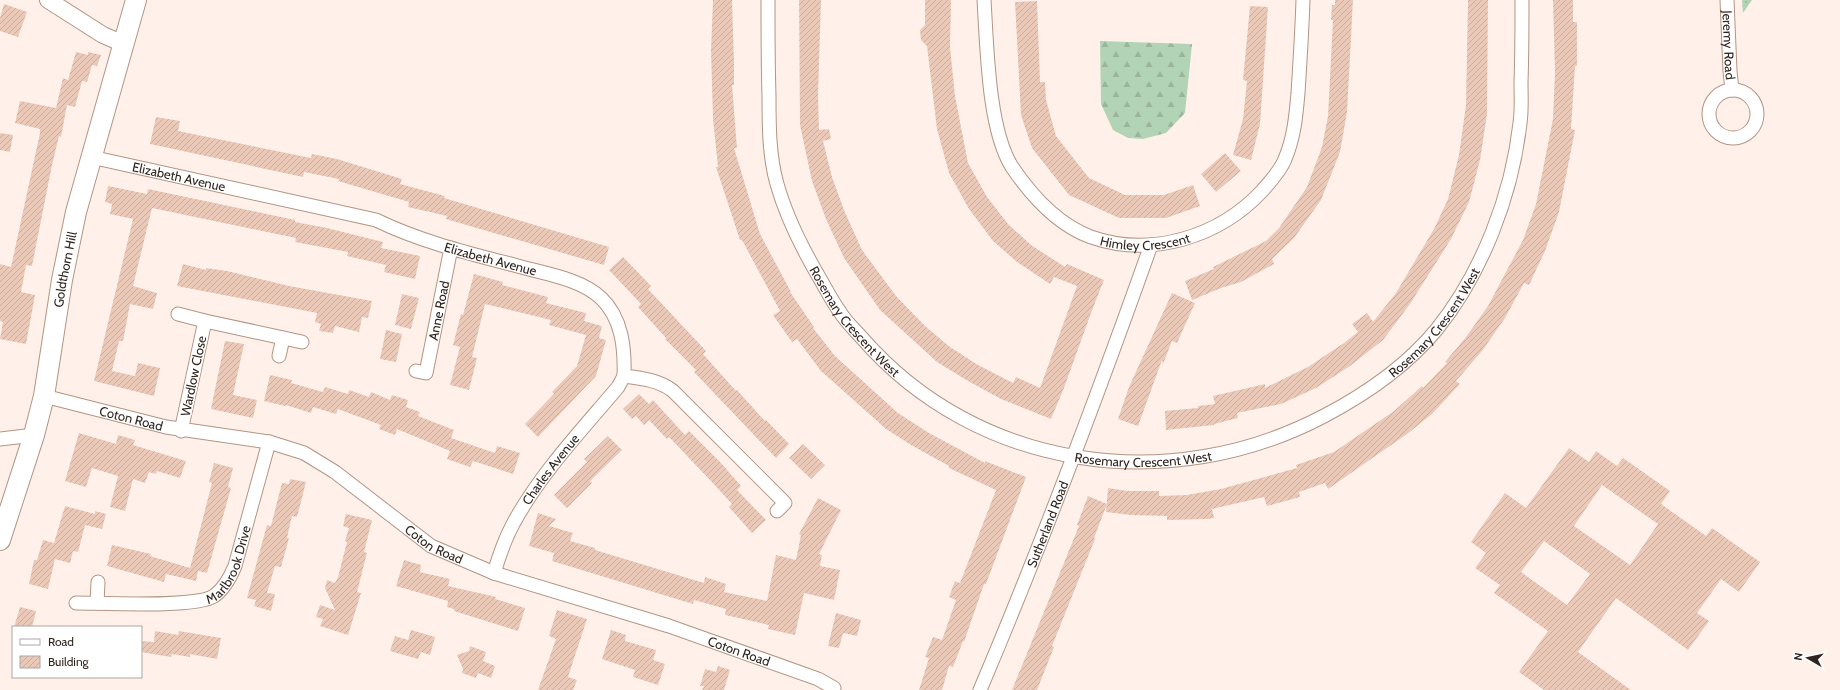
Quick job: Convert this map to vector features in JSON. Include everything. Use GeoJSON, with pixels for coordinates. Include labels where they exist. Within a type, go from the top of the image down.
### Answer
{"type":"FeatureCollection","features":[{"type":"Feature","properties":{"kind":"main road","name":"Goldthorn Hill"},"geometry":{"type":"LineString","coordinates":[[0,540],[34,435],[44,396],[68,246],[91,157],[136,0]]}},
{"type":"Feature","properties":{"kind":"street"},"geometry":{"type":"LineString","coordinates":[[48,0],[103,35],[124,44]]}},
{"type":"Feature","properties":{"kind":"street","name":"Rosemary Crescent West"},"geometry":{"type":"LineString","coordinates":[[768,0],[769,130],[776,182],[787,213],[808,260],[840,313],[893,371],[944,408],[1002,436],[1046,451],[1072,457],[1132,463],[1186,460],[1258,444],[1292,432],[1349,403],[1397,370],[1437,329],[1474,270],[1492,234],[1505,199],[1512,171],[1521,120],[1522,0]]}},
{"type":"Feature","properties":{"kind":"street","name":"Himley Crescent"},"geometry":{"type":"LineString","coordinates":[[984,0],[993,110],[1005,152],[1012,166],[1041,202],[1068,226],[1090,237],[1133,245],[1152,245],[1174,242],[1201,234],[1220,225],[1253,201],[1268,184],[1285,160],[1294,129],[1303,0]]}},
{"type":"Feature","properties":{"kind":"street","name":"Jeremy Road"},"geometry":{"type":"LineString","coordinates":[[1727,0],[1732,90]]}},
{"type":"Feature","properties":{"kind":"street","name":"Elizabeth Avenue"},"geometry":{"type":"LineString","coordinates":[[91,157],[376,220],[403,233],[451,248],[582,284],[591,289],[611,310],[623,342],[624,376]]}},
{"type":"Feature","properties":{"kind":"street","name":"Sutherland Road"},"geometry":{"type":"LineString","coordinates":[[980,690],[1009,622],[1106,371],[1152,245]]}},
{"type":"Feature","properties":{"kind":"street","name":"Anne Road"},"geometry":{"type":"LineString","coordinates":[[426,373],[451,248]]}},
{"type":"Feature","properties":{"kind":"street","name":"Wardlow Close"},"geometry":{"type":"LineString","coordinates":[[178,314],[302,342]]}},
{"type":"Feature","properties":{"kind":"street","name":"Wardlow Close"},"geometry":{"type":"LineString","coordinates":[[181,431],[205,320]]}},
{"type":"Feature","properties":{"kind":"street"},"geometry":{"type":"LineString","coordinates":[[279,356],[283,338]]}},
{"type":"Feature","properties":{"kind":"street"},"geometry":{"type":"LineString","coordinates":[[624,376],[642,378],[667,386],[673,390],[786,503]]}},
{"type":"Feature","properties":{"kind":"street","name":"Charles Avenue"},"geometry":{"type":"LineString","coordinates":[[494,573],[513,525],[531,494],[556,461],[618,387],[624,376]]}},
{"type":"Feature","properties":{"kind":"street","name":"Coton Road"},"geometry":{"type":"LineString","coordinates":[[44,396],[181,431],[269,442],[304,453],[318,460],[431,546],[494,573],[669,626],[818,679],[836,689]]}},
{"type":"Feature","properties":{"kind":"street"},"geometry":{"type":"LineString","coordinates":[[0,439],[34,435]]}},
{"type":"Feature","properties":{"kind":"street","name":"Marlbrook Drive"},"geometry":{"type":"LineString","coordinates":[[76,603],[192,602],[213,596],[222,589],[230,578],[235,566],[269,442]]}},
{"type":"Feature","properties":{"kind":"street"},"geometry":{"type":"LineString","coordinates":[[96,603],[98,582]]}},
{"type":"Feature","properties":{"kind":"green space"},"geometry":{"type":"Polygon","coordinates":[[[1742,0],[1752,0],[1743,13],[1742,0]]]}},
{"type":"Feature","properties":{"kind":"green space"},"geometry":{"type":"Polygon","coordinates":[[[1100,41],[1192,44],[1185,113],[1166,133],[1143,139],[1128,138],[1113,130],[1101,104],[1100,41]]]}},
{"type":"Feature","properties":{"kind":"building"},"geometry":{"type":"Polygon","coordinates":[[[713,0],[732,0],[734,85],[732,85],[737,148],[734,148],[760,234],[790,292],[814,327],[813,328],[835,356],[898,413],[929,433],[985,463],[985,461],[1026,477],[986,584],[984,584],[964,642],[963,641],[953,667],[949,666],[942,690],[919,690],[929,658],[925,657],[933,637],[942,640],[956,600],[949,597],[955,581],[960,583],[996,490],[949,468],[949,466],[886,429],[821,371],[797,339],[792,342],[773,315],[780,311],[742,240],[740,240],[716,167],[718,167],[713,118],[711,50],[713,0]]]}},
{"type":"Feature","properties":{"kind":"building"},"geometry":{"type":"Polygon","coordinates":[[[799,0],[821,0],[818,94],[819,130],[829,129],[831,139],[823,141],[832,177],[844,210],[862,250],[896,296],[925,326],[950,347],[978,365],[1013,383],[1016,377],[1040,388],[1077,286],[1054,277],[1050,284],[1017,262],[993,241],[969,209],[949,173],[937,129],[927,46],[921,40],[920,30],[925,25],[925,0],[951,0],[950,47],[955,96],[968,163],[987,197],[1008,224],[1031,245],[1065,267],[1067,264],[1104,280],[1051,419],[1001,399],[937,362],[880,310],[844,258],[826,219],[812,181],[800,125],[799,0]]]}},
{"type":"Feature","properties":{"kind":"building"},"geometry":{"type":"Polygon","coordinates":[[[1335,0],[1353,0],[1347,112],[1340,152],[1321,200],[1294,238],[1272,259],[1274,264],[1241,282],[1221,288],[1192,300],[1185,281],[1214,269],[1213,267],[1266,241],[1279,228],[1307,187],[1322,147],[1328,116],[1333,20],[1331,20],[1332,5],[1335,5],[1335,0]]]}},
{"type":"Feature","properties":{"kind":"building"},"geometry":{"type":"Polygon","coordinates":[[[1468,0],[1488,0],[1487,114],[1480,160],[1469,202],[1451,239],[1410,304],[1383,340],[1350,366],[1316,388],[1281,404],[1237,413],[1238,418],[1214,425],[1166,430],[1165,411],[1198,408],[1198,406],[1215,404],[1213,396],[1265,384],[1265,388],[1308,367],[1358,332],[1352,324],[1367,313],[1373,322],[1396,293],[1434,229],[1448,199],[1459,155],[1466,105],[1468,0]]]}},
{"type":"Feature","properties":{"kind":"building"},"geometry":{"type":"Polygon","coordinates":[[[1553,0],[1573,0],[1573,22],[1577,22],[1577,66],[1575,66],[1571,129],[1575,130],[1559,212],[1545,251],[1529,285],[1524,283],[1505,318],[1482,351],[1456,381],[1460,384],[1432,414],[1407,434],[1328,489],[1325,483],[1299,492],[1300,497],[1267,506],[1264,497],[1212,509],[1214,518],[1207,519],[1167,520],[1167,516],[1131,515],[1106,512],[1108,488],[1127,491],[1159,491],[1159,496],[1187,495],[1221,489],[1297,468],[1296,465],[1334,452],[1394,411],[1422,386],[1423,388],[1447,363],[1445,362],[1466,337],[1488,306],[1523,240],[1536,204],[1553,119],[1555,72],[1553,0]]]}},
{"type":"Feature","properties":{"kind":"building"},"geometry":{"type":"Polygon","coordinates":[[[1037,1],[1040,82],[1045,82],[1046,100],[1056,136],[1089,178],[1125,195],[1164,195],[1193,185],[1200,206],[1166,218],[1119,218],[1069,195],[1032,148],[1021,115],[1015,2],[1037,1]]]}},
{"type":"Feature","properties":{"kind":"building"},"geometry":{"type":"Polygon","coordinates":[[[4,4],[27,12],[18,37],[0,31],[0,18],[4,4]]]}},
{"type":"Feature","properties":{"kind":"building"},"geometry":{"type":"Polygon","coordinates":[[[1250,6],[1268,7],[1260,124],[1251,160],[1233,155],[1243,119],[1247,81],[1243,80],[1250,6]]]}},
{"type":"Feature","properties":{"kind":"building"},"geometry":{"type":"Polygon","coordinates":[[[76,52],[88,55],[88,52],[101,55],[97,66],[92,65],[87,82],[82,81],[75,107],[67,105],[61,137],[59,136],[52,165],[32,266],[26,265],[21,292],[35,295],[26,344],[0,339],[3,322],[0,321],[0,264],[11,267],[40,133],[40,129],[15,123],[20,101],[56,108],[63,78],[68,80],[76,52]]]}},
{"type":"Feature","properties":{"kind":"building"},"geometry":{"type":"Polygon","coordinates":[[[156,117],[180,121],[178,131],[311,158],[312,154],[337,159],[402,179],[400,184],[445,196],[444,198],[609,247],[604,265],[446,219],[447,216],[408,207],[409,202],[338,181],[339,179],[304,172],[303,177],[150,144],[156,117]]]}},
{"type":"Feature","properties":{"kind":"building"},"geometry":{"type":"Polygon","coordinates":[[[0,133],[13,135],[10,152],[0,150],[0,133]]]}},
{"type":"Feature","properties":{"kind":"building"},"geometry":{"type":"Polygon","coordinates":[[[1225,153],[1241,171],[1216,192],[1201,174],[1225,153]]]}},
{"type":"Feature","properties":{"kind":"building"},"geometry":{"type":"Polygon","coordinates":[[[108,186],[147,194],[148,189],[295,220],[295,222],[327,228],[383,242],[381,248],[420,256],[415,279],[384,272],[386,265],[347,256],[348,252],[295,242],[296,238],[152,208],[133,286],[157,293],[153,309],[130,304],[123,341],[119,341],[112,371],[135,376],[138,363],[160,368],[154,396],[94,381],[133,219],[110,214],[112,204],[105,202],[108,186]]]}},
{"type":"Feature","properties":{"kind":"building"},"geometry":{"type":"Polygon","coordinates":[[[623,257],[651,286],[648,289],[706,351],[703,354],[736,391],[737,390],[765,421],[766,420],[789,444],[776,458],[694,372],[696,370],[665,339],[666,338],[638,307],[641,304],[609,270],[623,257]]]}},
{"type":"Feature","properties":{"kind":"building"},"geometry":{"type":"Polygon","coordinates":[[[183,264],[206,270],[206,268],[227,271],[289,286],[372,301],[368,318],[362,317],[359,332],[335,326],[333,333],[319,331],[321,324],[315,322],[317,313],[177,286],[183,264]]]}},
{"type":"Feature","properties":{"kind":"building"},"geometry":{"type":"Polygon","coordinates":[[[474,274],[503,282],[502,285],[548,297],[546,303],[586,313],[584,321],[602,326],[599,338],[606,340],[596,376],[538,437],[525,424],[554,394],[552,392],[577,366],[586,335],[549,325],[551,320],[485,304],[472,357],[477,358],[469,390],[450,385],[460,347],[453,345],[474,274]]]}},
{"type":"Feature","properties":{"kind":"building"},"geometry":{"type":"Polygon","coordinates":[[[1172,293],[1195,303],[1177,343],[1172,341],[1163,364],[1162,360],[1138,426],[1118,419],[1129,387],[1172,293]]]}},
{"type":"Feature","properties":{"kind":"building"},"geometry":{"type":"Polygon","coordinates":[[[402,294],[419,298],[411,329],[395,325],[402,294]]]}},
{"type":"Feature","properties":{"kind":"building"},"geometry":{"type":"Polygon","coordinates":[[[386,330],[402,334],[396,362],[380,359],[386,330]]]}},
{"type":"Feature","properties":{"kind":"building"},"geometry":{"type":"Polygon","coordinates":[[[225,341],[244,344],[233,395],[257,400],[253,418],[211,409],[225,341]]]}},
{"type":"Feature","properties":{"kind":"building"},"geometry":{"type":"Polygon","coordinates":[[[270,375],[292,380],[291,383],[323,392],[325,387],[348,394],[349,390],[369,397],[371,392],[390,400],[392,395],[408,400],[406,407],[420,412],[418,416],[454,430],[451,438],[495,453],[497,446],[520,453],[513,474],[473,461],[470,467],[447,459],[450,451],[397,429],[395,435],[379,429],[381,425],[338,409],[336,414],[313,407],[311,413],[286,405],[264,401],[270,375]]]}},
{"type":"Feature","properties":{"kind":"building"},"geometry":{"type":"Polygon","coordinates":[[[639,394],[649,404],[653,400],[685,435],[689,431],[721,463],[741,486],[737,490],[766,520],[752,533],[729,507],[732,504],[669,437],[667,439],[649,420],[644,425],[636,416],[632,419],[623,409],[639,394]]]}},
{"type":"Feature","properties":{"kind":"building"},"geometry":{"type":"Polygon","coordinates":[[[79,433],[116,444],[118,435],[135,440],[133,445],[186,461],[180,478],[157,471],[156,474],[149,472],[145,483],[133,479],[125,511],[110,507],[118,476],[92,468],[86,487],[65,481],[79,433]]]}},
{"type":"Feature","properties":{"kind":"building"},"geometry":{"type":"Polygon","coordinates":[[[608,436],[622,450],[590,481],[592,483],[567,508],[554,495],[587,462],[584,459],[608,436]]]}},
{"type":"Feature","properties":{"kind":"building"},"geometry":{"type":"Polygon","coordinates":[[[803,444],[825,465],[811,479],[789,458],[803,444]]]}},
{"type":"Feature","properties":{"kind":"building"},"geometry":{"type":"Polygon","coordinates":[[[1569,448],[1589,462],[1596,451],[1617,466],[1623,458],[1670,491],[1661,504],[1706,536],[1712,528],[1760,562],[1739,592],[1721,579],[1697,613],[1709,621],[1688,650],[1616,598],[1578,652],[1631,690],[1544,690],[1519,672],[1548,631],[1494,593],[1500,585],[1475,568],[1486,553],[1471,542],[1505,493],[1526,508],[1569,448]],[[1602,485],[1574,526],[1630,565],[1658,524],[1602,485]],[[1544,541],[1521,572],[1567,605],[1590,574],[1544,541]]]}},
{"type":"Feature","properties":{"kind":"building"},"geometry":{"type":"Polygon","coordinates":[[[214,463],[233,468],[228,487],[231,488],[207,573],[198,571],[196,581],[166,574],[164,582],[107,566],[112,545],[151,554],[150,556],[190,568],[212,483],[209,482],[214,463]]]}},
{"type":"Feature","properties":{"kind":"building"},"geometry":{"type":"Polygon","coordinates":[[[290,479],[306,482],[297,517],[292,516],[287,538],[289,538],[281,567],[275,566],[267,593],[275,594],[271,611],[254,606],[256,600],[247,598],[267,525],[271,526],[282,483],[289,484],[290,479]]]}},
{"type":"Feature","properties":{"kind":"building"},"geometry":{"type":"Polygon","coordinates":[[[1088,496],[1107,504],[1094,538],[1095,539],[1052,646],[1054,647],[1037,690],[1012,690],[1079,526],[1077,525],[1088,496]]]}},
{"type":"Feature","properties":{"kind":"building"},"geometry":{"type":"Polygon","coordinates":[[[818,498],[841,510],[819,554],[822,555],[820,566],[840,570],[834,600],[804,593],[795,635],[768,629],[769,625],[725,615],[726,609],[694,600],[693,604],[552,561],[554,553],[529,546],[538,513],[556,519],[549,526],[573,533],[570,541],[704,583],[705,577],[726,584],[724,592],[767,601],[776,555],[796,560],[801,535],[799,534],[818,498]]]}},
{"type":"Feature","properties":{"kind":"building"},"geometry":{"type":"Polygon","coordinates":[[[65,506],[95,514],[95,511],[106,514],[102,529],[85,525],[78,552],[73,551],[70,563],[55,559],[48,589],[29,584],[34,560],[37,560],[43,540],[54,543],[65,506]]]}},
{"type":"Feature","properties":{"kind":"building"},"geometry":{"type":"Polygon","coordinates":[[[346,514],[372,520],[364,552],[367,553],[357,592],[361,593],[348,635],[320,626],[323,619],[316,617],[320,605],[335,610],[325,588],[327,580],[335,583],[338,577],[349,528],[343,526],[346,514]]]}},
{"type":"Feature","properties":{"kind":"building"},"geometry":{"type":"Polygon","coordinates":[[[404,560],[421,565],[420,572],[450,579],[448,586],[496,597],[495,599],[525,608],[518,631],[454,611],[454,609],[447,607],[448,601],[396,586],[404,560]]]}},
{"type":"Feature","properties":{"kind":"building"},"geometry":{"type":"Polygon","coordinates":[[[20,607],[36,611],[32,626],[14,626],[20,607]]]}},
{"type":"Feature","properties":{"kind":"building"},"geometry":{"type":"Polygon","coordinates":[[[557,610],[587,619],[568,677],[577,680],[573,690],[538,690],[556,639],[549,636],[557,610]]]}},
{"type":"Feature","properties":{"kind":"building"},"geometry":{"type":"Polygon","coordinates":[[[836,613],[861,620],[857,636],[843,633],[839,648],[828,646],[836,613]]]}},
{"type":"Feature","properties":{"kind":"building"},"geometry":{"type":"Polygon","coordinates":[[[411,630],[435,637],[430,655],[421,652],[418,659],[390,651],[395,636],[408,640],[411,630]]]}},
{"type":"Feature","properties":{"kind":"building"},"geometry":{"type":"Polygon","coordinates":[[[611,630],[626,635],[625,641],[656,650],[653,660],[665,664],[658,685],[633,677],[635,670],[602,659],[611,630]]]}},
{"type":"Feature","properties":{"kind":"building"},"geometry":{"type":"Polygon","coordinates":[[[155,631],[178,635],[179,631],[221,638],[217,659],[190,654],[190,657],[172,654],[171,657],[142,652],[142,641],[154,642],[155,631]]]}},
{"type":"Feature","properties":{"kind":"building"},"geometry":{"type":"Polygon","coordinates":[[[470,646],[486,652],[483,661],[495,666],[491,678],[478,673],[476,678],[462,673],[463,669],[457,655],[469,651],[470,646]]]}},
{"type":"Feature","properties":{"kind":"building"},"geometry":{"type":"Polygon","coordinates":[[[718,666],[730,670],[724,690],[702,690],[704,686],[700,686],[705,669],[716,672],[718,666]]]}}]}
